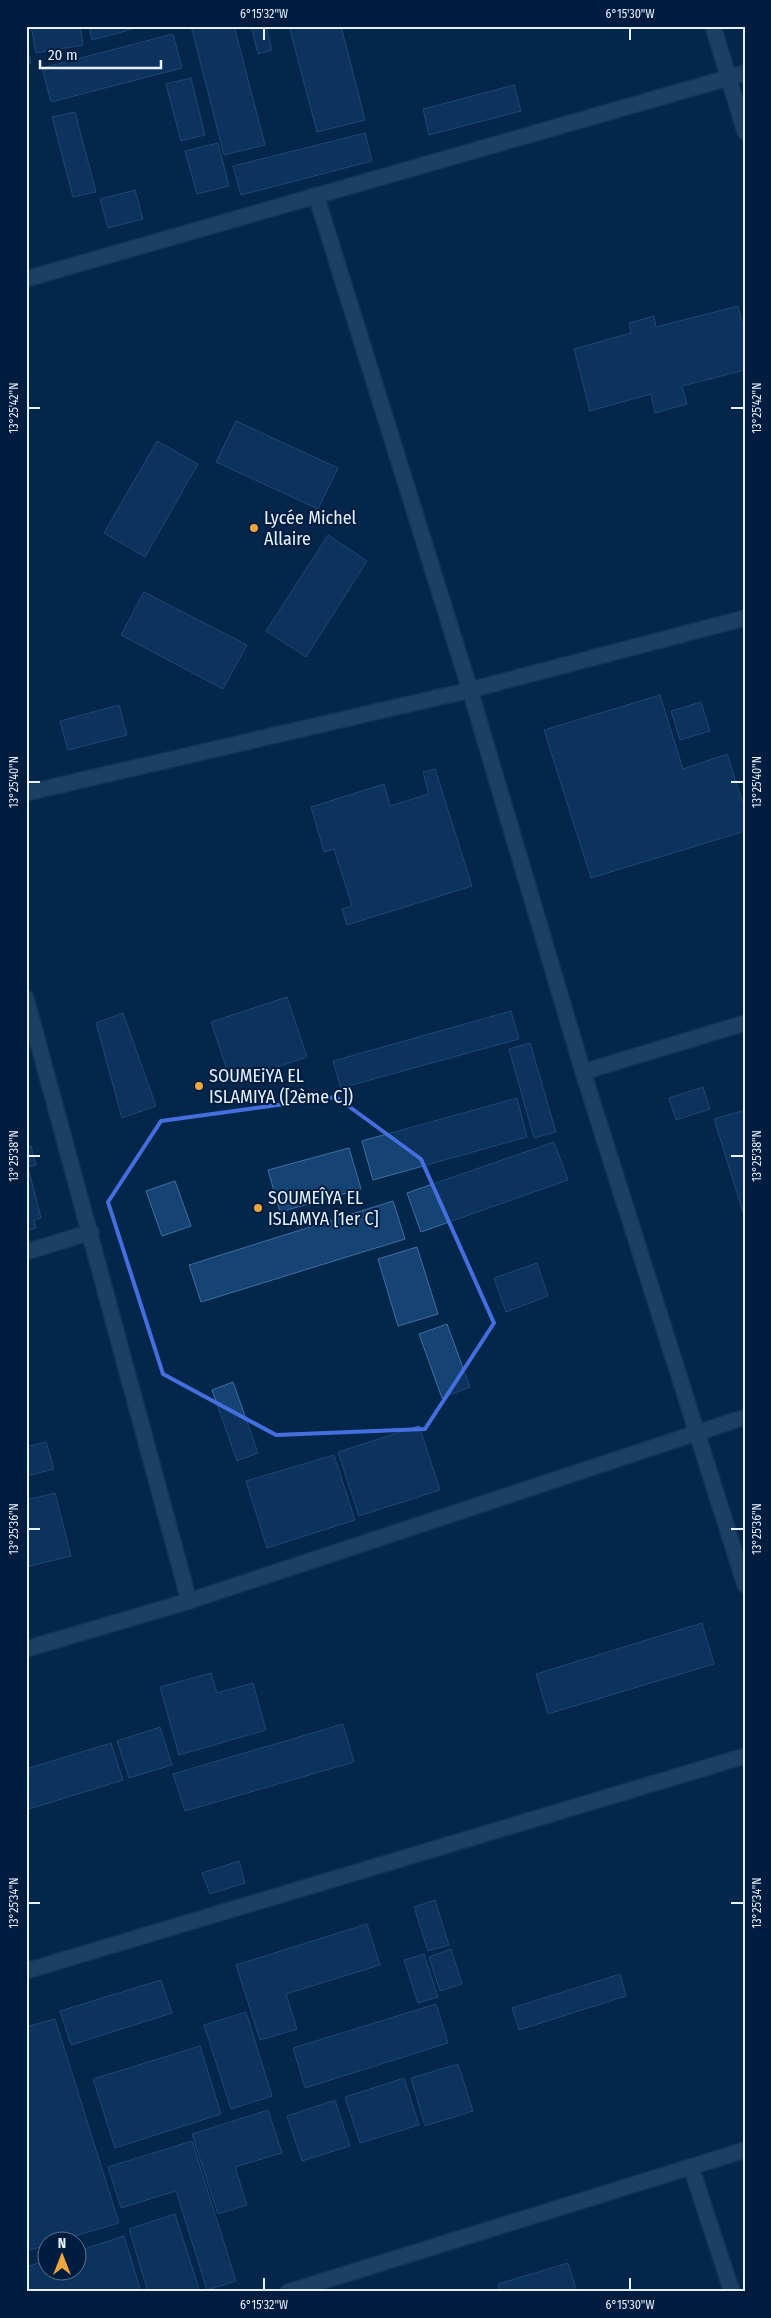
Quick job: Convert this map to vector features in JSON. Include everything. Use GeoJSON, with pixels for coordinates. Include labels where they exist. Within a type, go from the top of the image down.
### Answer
{"type":"FeatureCollection","features":[{"type":"Feature","properties":{"kind":"street"},"geometry":{"type":"LineString","coordinates":[[713,26],[745,132]]}},
{"type":"Feature","properties":{"kind":"street"},"geometry":{"type":"LineString","coordinates":[[26,279],[745,73]]}},
{"type":"Feature","properties":{"kind":"street"},"geometry":{"type":"LineString","coordinates":[[316,195],[470,690],[583,1072],[745,1585]]}},
{"type":"Feature","properties":{"kind":"street"},"geometry":{"type":"LineString","coordinates":[[26,793],[470,690],[745,618]]}},
{"type":"Feature","properties":{"kind":"street"},"geometry":{"type":"LineString","coordinates":[[26,998],[91,1232],[189,1601]]}},
{"type":"Feature","properties":{"kind":"street"},"geometry":{"type":"LineString","coordinates":[[583,1072],[745,1023]]}},
{"type":"Feature","properties":{"kind":"street"},"geometry":{"type":"LineString","coordinates":[[26,1252],[91,1232]]}},
{"type":"Feature","properties":{"kind":"street"},"geometry":{"type":"LineString","coordinates":[[26,1649],[189,1601],[697,1431],[745,1417]]}},
{"type":"Feature","properties":{"kind":"street"},"geometry":{"type":"LineString","coordinates":[[26,1971],[745,1756]]}},
{"type":"Feature","properties":{"kind":"street"},"geometry":{"type":"LineString","coordinates":[[288,2292],[745,2150]]}},
{"type":"Feature","properties":{"kind":"street"},"geometry":{"type":"LineString","coordinates":[[691,2167],[732,2292]]}},
{"type":"Feature","properties":{"kind":"highlighted area"},"geometry":{"type":"Polygon","coordinates":[[[336,1097],[421,1159],[494,1323],[425,1429],[276,1435],[163,1374],[108,1202],[161,1121],[336,1097]]]}},
{"type":"Feature","properties":{"kind":"building"},"geometry":{"type":"Polygon","coordinates":[[[31,26],[80,26],[83,45],[36,53],[31,26]]]}},
{"type":"Feature","properties":{"kind":"building"},"geometry":{"type":"Polygon","coordinates":[[[89,26],[144,26],[92,40],[89,26]]]}},
{"type":"Feature","properties":{"kind":"building"},"geometry":{"type":"Polygon","coordinates":[[[191,26],[234,26],[265,145],[224,155],[191,26]]]}},
{"type":"Feature","properties":{"kind":"building"},"geometry":{"type":"Polygon","coordinates":[[[251,26],[266,26],[272,50],[258,54],[251,26]]]}},
{"type":"Feature","properties":{"kind":"building"},"geometry":{"type":"Polygon","coordinates":[[[289,26],[341,26],[365,120],[317,132],[289,26]]]}},
{"type":"Feature","properties":{"kind":"building"},"geometry":{"type":"Polygon","coordinates":[[[173,34],[182,68],[51,102],[42,68],[173,34]]]}},
{"type":"Feature","properties":{"kind":"building"},"geometry":{"type":"Polygon","coordinates":[[[26,44],[31,63],[26,64],[26,44]]]}},
{"type":"Feature","properties":{"kind":"building"},"geometry":{"type":"Polygon","coordinates":[[[191,78],[205,135],[181,141],[166,84],[191,78]]]}},
{"type":"Feature","properties":{"kind":"building"},"geometry":{"type":"Polygon","coordinates":[[[514,85],[521,111],[429,135],[423,109],[514,85]]]}},
{"type":"Feature","properties":{"kind":"building"},"geometry":{"type":"Polygon","coordinates":[[[75,112],[96,192],[73,197],[52,117],[75,112]]]}},
{"type":"Feature","properties":{"kind":"building"},"geometry":{"type":"Polygon","coordinates":[[[365,133],[372,161],[241,195],[233,166],[365,133]]]}},
{"type":"Feature","properties":{"kind":"building"},"geometry":{"type":"Polygon","coordinates":[[[218,143],[229,186],[197,194],[185,151],[218,143]]]}},
{"type":"Feature","properties":{"kind":"building"},"geometry":{"type":"Polygon","coordinates":[[[135,190],[143,219],[108,228],[100,199],[135,190]]]}},
{"type":"Feature","properties":{"kind":"building"},"geometry":{"type":"Polygon","coordinates":[[[738,306],[745,334],[745,370],[682,386],[687,404],[655,413],[651,394],[590,411],[574,349],[631,333],[629,323],[654,316],[656,327],[738,306]]]}},
{"type":"Feature","properties":{"kind":"building"},"geometry":{"type":"Polygon","coordinates":[[[236,421],[338,468],[318,509],[216,462],[236,421]]]}},
{"type":"Feature","properties":{"kind":"building"},"geometry":{"type":"Polygon","coordinates":[[[157,441],[198,464],[145,557],[104,533],[157,441]]]}},
{"type":"Feature","properties":{"kind":"building"},"geometry":{"type":"Polygon","coordinates":[[[328,535],[367,561],[306,657],[266,631],[328,535]]]}},
{"type":"Feature","properties":{"kind":"building"},"geometry":{"type":"Polygon","coordinates":[[[144,592],[247,645],[223,689],[121,635],[144,592]]]}},
{"type":"Feature","properties":{"kind":"building"},"geometry":{"type":"Polygon","coordinates":[[[660,695],[683,769],[727,754],[745,810],[745,831],[591,878],[544,730],[660,695]]]}},
{"type":"Feature","properties":{"kind":"building"},"geometry":{"type":"Polygon","coordinates":[[[701,702],[710,731],[680,740],[671,711],[701,702]]]}},
{"type":"Feature","properties":{"kind":"building"},"geometry":{"type":"Polygon","coordinates":[[[119,705],[127,735],[68,750],[60,721],[119,705]]]}},
{"type":"Feature","properties":{"kind":"building"},"geometry":{"type":"Polygon","coordinates":[[[435,769],[472,886],[347,925],[342,909],[352,906],[334,849],[324,852],[311,807],[384,784],[390,806],[429,794],[423,772],[435,769]]]}},
{"type":"Feature","properties":{"kind":"building"},"geometry":{"type":"Polygon","coordinates":[[[287,997],[307,1057],[231,1082],[211,1022],[287,997]]]}},
{"type":"Feature","properties":{"kind":"building"},"geometry":{"type":"Polygon","coordinates":[[[511,1011],[519,1039],[341,1088],[333,1061],[511,1011]]]}},
{"type":"Feature","properties":{"kind":"building"},"geometry":{"type":"Polygon","coordinates":[[[123,1013],[156,1106],[122,1118],[96,1023],[123,1013]]]}},
{"type":"Feature","properties":{"kind":"building"},"geometry":{"type":"Polygon","coordinates":[[[530,1043],[556,1132],[534,1138],[509,1049],[530,1043]]]}},
{"type":"Feature","properties":{"kind":"building"},"geometry":{"type":"Polygon","coordinates":[[[703,1087],[710,1109],[676,1120],[669,1098],[703,1087]]]}},
{"type":"Feature","properties":{"kind":"building"},"geometry":{"type":"Polygon","coordinates":[[[517,1098],[527,1137],[373,1180],[362,1141],[517,1098]]]}},
{"type":"Feature","properties":{"kind":"building"},"geometry":{"type":"Polygon","coordinates":[[[745,1110],[745,1212],[743,1212],[714,1119],[745,1110]]]}},
{"type":"Feature","properties":{"kind":"building"},"geometry":{"type":"Polygon","coordinates":[[[554,1142],[568,1180],[421,1232],[407,1193],[554,1142]]]}},
{"type":"Feature","properties":{"kind":"building"},"geometry":{"type":"Polygon","coordinates":[[[31,1146],[36,1165],[28,1167],[41,1218],[34,1220],[36,1228],[26,1231],[26,1147],[31,1146]]]}},
{"type":"Feature","properties":{"kind":"building"},"geometry":{"type":"Polygon","coordinates":[[[349,1148],[361,1189],[280,1212],[268,1170],[349,1148]]]}},
{"type":"Feature","properties":{"kind":"building"},"geometry":{"type":"Polygon","coordinates":[[[175,1181],[191,1226],[162,1236],[146,1191],[175,1181]]]}},
{"type":"Feature","properties":{"kind":"building"},"geometry":{"type":"Polygon","coordinates":[[[393,1201],[405,1239],[201,1302],[189,1265],[393,1201]]]}},
{"type":"Feature","properties":{"kind":"building"},"geometry":{"type":"Polygon","coordinates":[[[417,1247],[438,1314],[398,1326],[378,1259],[417,1247]]]}},
{"type":"Feature","properties":{"kind":"building"},"geometry":{"type":"Polygon","coordinates":[[[537,1263],[548,1296],[506,1312],[494,1278],[537,1263]]]}},
{"type":"Feature","properties":{"kind":"building"},"geometry":{"type":"Polygon","coordinates":[[[447,1324],[470,1387],[442,1398],[419,1334],[447,1324]]]}},
{"type":"Feature","properties":{"kind":"building"},"geometry":{"type":"Polygon","coordinates":[[[233,1382],[258,1453],[237,1461],[212,1390],[233,1382]]]}},
{"type":"Feature","properties":{"kind":"building"},"geometry":{"type":"Polygon","coordinates":[[[419,1426],[440,1490],[359,1516],[338,1452],[419,1426]]]}},
{"type":"Feature","properties":{"kind":"building"},"geometry":{"type":"Polygon","coordinates":[[[46,1442],[54,1469],[26,1476],[26,1447],[46,1442]]]}},
{"type":"Feature","properties":{"kind":"building"},"geometry":{"type":"Polygon","coordinates":[[[334,1455],[355,1520],[267,1548],[246,1481],[334,1455]]]}},
{"type":"Feature","properties":{"kind":"building"},"geometry":{"type":"Polygon","coordinates":[[[55,1493],[71,1556],[26,1567],[26,1500],[55,1493]]]}},
{"type":"Feature","properties":{"kind":"building"},"geometry":{"type":"Polygon","coordinates":[[[702,1623],[714,1664],[548,1714],[536,1674],[702,1623]]]}},
{"type":"Feature","properties":{"kind":"building"},"geometry":{"type":"Polygon","coordinates":[[[211,1673],[217,1693],[253,1683],[266,1730],[179,1755],[160,1687],[211,1673]]]}},
{"type":"Feature","properties":{"kind":"building"},"geometry":{"type":"Polygon","coordinates":[[[343,1724],[354,1762],[185,1811],[173,1774],[343,1724]]]}},
{"type":"Feature","properties":{"kind":"building"},"geometry":{"type":"Polygon","coordinates":[[[160,1727],[172,1765],[129,1778],[117,1741],[160,1727]]]}},
{"type":"Feature","properties":{"kind":"building"},"geometry":{"type":"Polygon","coordinates":[[[111,1743],[123,1780],[26,1810],[26,1769],[111,1743]]]}},
{"type":"Feature","properties":{"kind":"building"},"geometry":{"type":"Polygon","coordinates":[[[239,1861],[245,1883],[210,1894],[202,1873],[239,1861]]]}},
{"type":"Feature","properties":{"kind":"building"},"geometry":{"type":"Polygon","coordinates":[[[435,1900],[449,1945],[428,1951],[414,1907],[435,1900]]]}},
{"type":"Feature","properties":{"kind":"building"},"geometry":{"type":"Polygon","coordinates":[[[367,1924],[380,1965],[286,1994],[297,2029],[260,2040],[236,1965],[367,1924]]]}},
{"type":"Feature","properties":{"kind":"building"},"geometry":{"type":"Polygon","coordinates":[[[451,1949],[462,1984],[440,1991],[429,1957],[451,1949]]]}},
{"type":"Feature","properties":{"kind":"building"},"geometry":{"type":"Polygon","coordinates":[[[424,1954],[438,1997],[418,2003],[404,1960],[424,1954]]]}},
{"type":"Feature","properties":{"kind":"building"},"geometry":{"type":"Polygon","coordinates":[[[620,1974],[626,1996],[519,2030],[512,2008],[620,1974]]]}},
{"type":"Feature","properties":{"kind":"building"},"geometry":{"type":"Polygon","coordinates":[[[161,1980],[172,2013],[71,2045],[60,2011],[161,1980]]]}},
{"type":"Feature","properties":{"kind":"building"},"geometry":{"type":"Polygon","coordinates":[[[436,2004],[448,2043],[305,2088],[293,2048],[436,2004]]]}},
{"type":"Feature","properties":{"kind":"building"},"geometry":{"type":"Polygon","coordinates":[[[246,2012],[272,2096],[231,2109],[204,2025],[246,2012]]]}},
{"type":"Feature","properties":{"kind":"building"},"geometry":{"type":"Polygon","coordinates":[[[55,2019],[119,2223],[88,2232],[88,2230],[38,2230],[38,2248],[26,2251],[26,2027],[55,2019]]]}},
{"type":"Feature","properties":{"kind":"building"},"geometry":{"type":"Polygon","coordinates":[[[200,2046],[221,2114],[115,2148],[93,2079],[200,2046]]]}},
{"type":"Feature","properties":{"kind":"building"},"geometry":{"type":"Polygon","coordinates":[[[458,2064],[473,2111],[425,2126],[411,2078],[458,2064]]]}},
{"type":"Feature","properties":{"kind":"building"},"geometry":{"type":"Polygon","coordinates":[[[404,2078],[419,2125],[360,2143],[345,2097],[404,2078]]]}},
{"type":"Feature","properties":{"kind":"building"},"geometry":{"type":"Polygon","coordinates":[[[335,2100],[350,2146],[302,2161],[287,2116],[335,2100]]]}},
{"type":"Feature","properties":{"kind":"building"},"geometry":{"type":"Polygon","coordinates":[[[268,2110],[282,2153],[235,2167],[247,2205],[218,2214],[192,2134],[268,2110]]]}},
{"type":"Feature","properties":{"kind":"building"},"geometry":{"type":"Polygon","coordinates":[[[192,2141],[236,2281],[207,2290],[176,2191],[121,2208],[108,2167],[192,2141]]]}},
{"type":"Feature","properties":{"kind":"building"},"geometry":{"type":"Polygon","coordinates":[[[175,2214],[200,2292],[148,2292],[129,2229],[175,2214]]]}},
{"type":"Feature","properties":{"kind":"building"},"geometry":{"type":"Polygon","coordinates":[[[124,2236],[141,2292],[26,2292],[26,2267],[38,2263],[38,2280],[88,2280],[88,2248],[124,2236]]]}},
{"type":"Feature","properties":{"kind":"building"},"geometry":{"type":"Polygon","coordinates":[[[568,2263],[577,2292],[500,2292],[498,2284],[568,2263]]]}},
{"type":"Feature","properties":{"kind":"place","name":"Lycée Michel Allaire"},"geometry":{"type":"Point","coordinates":[254,528]}},
{"type":"Feature","properties":{"kind":"place","name":"SOUMEiYA EL ISLAMIYA ([2ème C])"},"geometry":{"type":"Point","coordinates":[199,1086]}},
{"type":"Feature","properties":{"kind":"place","name":"SOUMEÎYA EL ISLAMYA [1er C]"},"geometry":{"type":"Point","coordinates":[258,1208]}}]}
